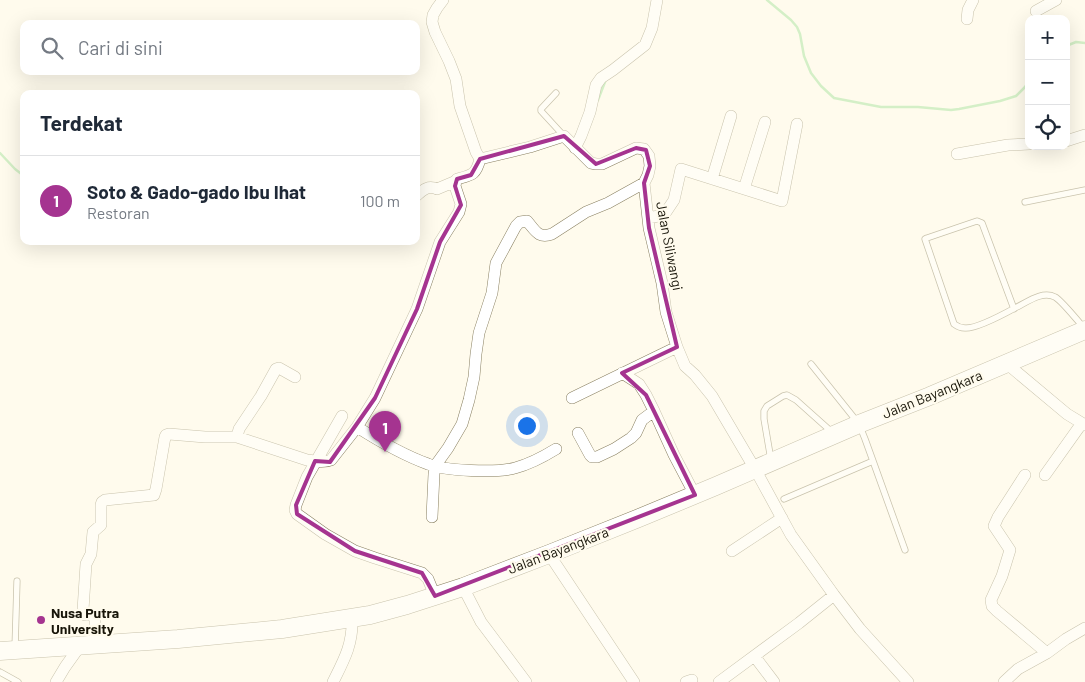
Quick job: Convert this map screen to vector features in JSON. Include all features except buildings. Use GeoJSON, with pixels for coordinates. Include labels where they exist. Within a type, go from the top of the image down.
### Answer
{"type":"FeatureCollection","features":[{"type":"Feature","properties":{"kind":"highway","name":"Jalan Bayangkara"},"geometry":{"type":"LineString","coordinates":[[7,651],[88,646],[266,630],[352,619],[435,596],[550,554],[695,495],[858,424],[1085,330]]}},
{"type":"Feature","properties":{"kind":"street"},"geometry":{"type":"LineString","coordinates":[[420,194],[431,187],[437,188],[473,174],[478,168],[479,158],[460,106],[456,79],[432,22],[433,15],[443,0]]}},
{"type":"Feature","properties":{"kind":"street"},"geometry":{"type":"LineString","coordinates":[[575,148],[590,112],[596,85],[601,78],[645,45],[652,28],[657,0]]}},
{"type":"Feature","properties":{"kind":"street"},"geometry":{"type":"LineString","coordinates":[[967,19],[968,10],[973,0]]}},
{"type":"Feature","properties":{"kind":"street"},"geometry":{"type":"LineString","coordinates":[[1036,11],[1056,0]]}},
{"type":"Feature","properties":{"kind":"street"},"geometry":{"type":"LineString","coordinates":[[712,179],[730,116]]}},
{"type":"Feature","properties":{"kind":"street"},"geometry":{"type":"LineString","coordinates":[[744,189],[765,122]]}},
{"type":"Feature","properties":{"kind":"street"},"geometry":{"type":"LineString","coordinates":[[648,218],[664,215],[674,200],[681,169],[782,201],[797,124]]}},
{"type":"Feature","properties":{"kind":"street"},"geometry":{"type":"LineString","coordinates":[[1070,139],[1085,135]]}},
{"type":"Feature","properties":{"kind":"street"},"geometry":{"type":"LineString","coordinates":[[479,158],[564,136]]}},
{"type":"Feature","properties":{"kind":"street","name":"Jalan Siliwangi"},"geometry":{"type":"LineString","coordinates":[[564,136],[591,163],[602,164],[636,148],[644,149],[649,156],[650,166],[644,183],[649,228],[662,283],[666,312],[685,366],[712,396],[791,535],[860,629],[908,682]]}},
{"type":"Feature","properties":{"kind":"street"},"geometry":{"type":"LineString","coordinates":[[957,154],[1008,145],[1025,144]]}},
{"type":"Feature","properties":{"kind":"street"},"geometry":{"type":"LineString","coordinates":[[56,682],[65,667],[88,646],[95,617],[93,615],[85,615],[83,610],[87,562],[91,554],[93,532],[101,525],[102,502],[154,494],[167,434],[237,437],[315,461],[327,462],[331,460],[357,427],[375,398],[417,309],[440,242],[460,210],[461,204],[455,186],[456,181]]}},
{"type":"Feature","properties":{"kind":"street"},"geometry":{"type":"LineString","coordinates":[[432,517],[436,466],[462,424],[474,377],[479,333],[492,293],[496,263],[516,226],[520,222],[527,221],[538,234],[546,236],[552,234],[586,212],[644,183]]}},
{"type":"Feature","properties":{"kind":"street"},"geometry":{"type":"LineString","coordinates":[[572,398],[677,347]]}},
{"type":"Feature","properties":{"kind":"street"},"geometry":{"type":"LineString","coordinates":[[1006,363],[1067,414],[1084,424],[1045,475]]}},
{"type":"Feature","properties":{"kind":"street"},"geometry":{"type":"LineString","coordinates":[[237,437],[239,430],[276,369],[279,368],[295,377]]}},
{"type":"Feature","properties":{"kind":"street"},"geometry":{"type":"LineString","coordinates":[[622,374],[639,384],[646,395],[695,495]]}},
{"type":"Feature","properties":{"kind":"street"},"geometry":{"type":"LineString","coordinates":[[578,433],[590,455],[597,457],[614,449],[634,435],[642,420],[654,411]]}},
{"type":"Feature","properties":{"kind":"street"},"geometry":{"type":"LineString","coordinates":[[342,416],[307,477],[296,505],[295,510],[297,514],[324,534],[355,551],[422,573],[428,579],[435,596]]}},
{"type":"Feature","properties":{"kind":"street"},"geometry":{"type":"LineString","coordinates":[[357,427],[378,441],[429,465],[445,468],[477,470],[512,469],[538,460],[556,449]]}},
{"type":"Feature","properties":{"kind":"street"},"geometry":{"type":"LineString","coordinates":[[1025,475],[994,524],[994,528],[1010,550],[991,604],[1047,653]]}},
{"type":"Feature","properties":{"kind":"street"},"geometry":{"type":"LineString","coordinates":[[732,551],[782,518]]}},
{"type":"Feature","properties":{"kind":"street"},"geometry":{"type":"LineString","coordinates":[[550,554],[634,682]]}},
{"type":"Feature","properties":{"kind":"street"},"geometry":{"type":"LineString","coordinates":[[463,587],[481,622],[526,682]]}},
{"type":"Feature","properties":{"kind":"street"},"geometry":{"type":"LineString","coordinates":[[719,682],[834,595]]}},
{"type":"Feature","properties":{"kind":"street"},"geometry":{"type":"LineString","coordinates":[[333,682],[346,657],[350,644],[353,631],[352,619]]}},
{"type":"Feature","properties":{"kind":"street"},"geometry":{"type":"LineString","coordinates":[[1004,682],[1018,670],[1085,628]]}},
{"type":"Feature","properties":{"kind":"street"},"geometry":{"type":"LineString","coordinates":[[755,656],[774,682]]}},
{"type":"Feature","properties":{"kind":"lane"},"geometry":{"type":"LineString","coordinates":[[556,93],[541,111],[564,136]]}},
{"type":"Feature","properties":{"kind":"lane"},"geometry":{"type":"LineString","coordinates":[[1025,202],[1085,190]]}},
{"type":"Feature","properties":{"kind":"lane"},"geometry":{"type":"LineString","coordinates":[[1014,309],[982,223],[974,222],[925,239],[954,324],[958,327],[974,327],[1014,309],[1038,296],[1044,295],[1056,297],[1085,330]]}},
{"type":"Feature","properties":{"kind":"lane"},"geometry":{"type":"LineString","coordinates":[[811,364],[858,424],[906,550]]}},
{"type":"Feature","properties":{"kind":"lane"},"geometry":{"type":"LineString","coordinates":[[771,462],[764,411],[767,406],[783,396],[787,395],[796,400],[835,435]]}},
{"type":"Feature","properties":{"kind":"lane"},"geometry":{"type":"LineString","coordinates":[[784,499],[872,461]]}},
{"type":"Feature","properties":{"kind":"lane"},"geometry":{"type":"LineString","coordinates":[[7,651],[17,581]]}},
{"type":"Feature","properties":{"kind":"lane"},"geometry":{"type":"LineString","coordinates":[[0,672],[18,682]]}},
{"type":"Feature","properties":{"kind":"highlighted area"},"geometry":{"type":"Polygon","coordinates":[[[564,136],[596,164],[636,148],[646,150],[650,166],[644,183],[649,228],[677,347],[622,373],[646,395],[695,495],[435,596],[422,573],[355,551],[297,514],[296,505],[315,461],[330,462],[375,398],[417,309],[440,242],[461,205],[455,186],[457,179],[471,175],[480,159],[564,136]]]}},
{"type":"Feature","properties":{"kind":"waterway"},"geometry":{"type":"LineString","coordinates":[[767,0],[797,27],[804,56],[811,73],[834,98],[881,107],[918,107],[951,110],[1000,101],[1016,96],[1025,87]]}},
{"type":"Feature","properties":{"kind":"waterway"},"geometry":{"type":"LineString","coordinates":[[1070,44],[1076,42],[1085,43]]}},
{"type":"Feature","properties":{"kind":"waterway"},"geometry":{"type":"LineString","coordinates":[[598,100],[605,82]]}},
{"type":"Feature","properties":{"kind":"waterway"},"geometry":{"type":"LineString","coordinates":[[0,153],[20,173]]}},
{"type":"Feature","properties":{"kind":"place","name":"Soto & Gado-gado Ibu Ihat"},"geometry":{"type":"Point","coordinates":[385,452]}},
{"type":"Feature","properties":{"kind":"place","name":"Nusa Putra University"},"geometry":{"type":"Point","coordinates":[41,620]}}]}
